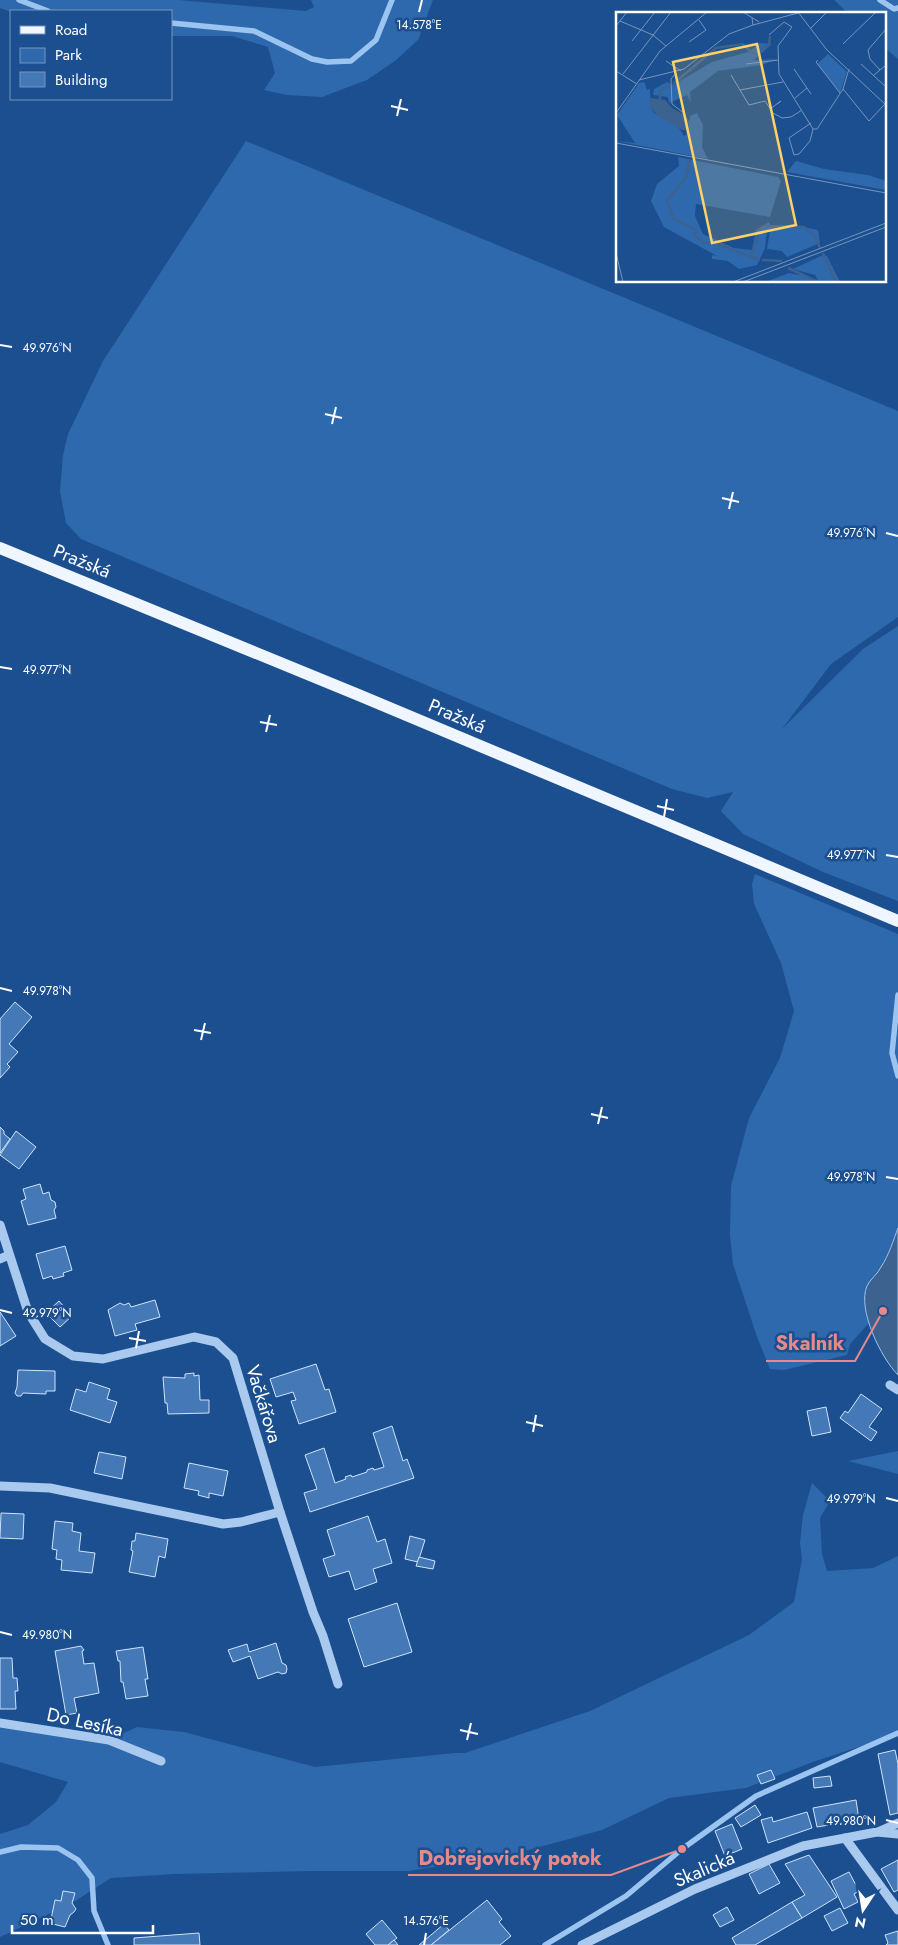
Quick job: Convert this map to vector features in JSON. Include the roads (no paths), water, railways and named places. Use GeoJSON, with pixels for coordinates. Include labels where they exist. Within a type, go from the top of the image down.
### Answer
{"type":"FeatureCollection","features":[{"type":"Feature","properties":{"kind":"main road","name":"Pražská"},"geometry":{"type":"LineString","coordinates":[[0,548],[361,696],[898,921]]}},
{"type":"Feature","properties":{"kind":"street","name":"Vačkářova"},"geometry":{"type":"LineString","coordinates":[[0,1225],[28,1312],[45,1339],[73,1356],[103,1359],[194,1337],[216,1342],[233,1358],[312,1612],[323,1636],[338,1684]]}},
{"type":"Feature","properties":{"kind":"street"},"geometry":{"type":"LineString","coordinates":[[0,1259],[9,1255]]}},
{"type":"Feature","properties":{"kind":"street"},"geometry":{"type":"LineString","coordinates":[[0,1486],[50,1488],[223,1524],[241,1522],[280,1512]]}},
{"type":"Feature","properties":{"kind":"street","name":"Do Lesíka"},"geometry":{"type":"LineString","coordinates":[[0,1723],[109,1740],[161,1761]]}},
{"type":"Feature","properties":{"kind":"street","name":"Skalická"},"geometry":{"type":"LineString","coordinates":[[582,1945],[704,1885],[803,1846],[877,1832],[898,1824]]}},
{"type":"Feature","properties":{"kind":"street","name":"Skalická"},"geometry":{"type":"LineString","coordinates":[[877,1832],[898,1834]]}},
{"type":"Feature","properties":{"kind":"street"},"geometry":{"type":"LineString","coordinates":[[845,1838],[898,1910]]}},
{"type":"Feature","properties":{"kind":"waterway"},"geometry":{"type":"LineString","coordinates":[[19,0],[45,10]]}},
{"type":"Feature","properties":{"kind":"waterway"},"geometry":{"type":"LineString","coordinates":[[172,23],[254,31],[312,59],[327,62],[351,61],[376,40],[392,0]]}},
{"type":"Feature","properties":{"kind":"waterway"},"geometry":{"type":"LineString","coordinates":[[880,0],[894,9],[898,8]]}},
{"type":"Feature","properties":{"kind":"waterway"},"geometry":{"type":"LineString","coordinates":[[898,995],[892,1053],[898,1076]]}},
{"type":"Feature","properties":{"kind":"waterway"},"geometry":{"type":"LineString","coordinates":[[545,1945],[626,1896],[682,1849],[756,1796],[898,1733]]}},
{"type":"Feature","properties":{"kind":"waterway"},"geometry":{"type":"LineString","coordinates":[[0,1852],[21,1847],[58,1848],[78,1860],[92,1878],[94,1911],[108,1945]]}},
{"type":"Feature","properties":{"kind":"place","name":"Skalník"},"geometry":{"type":"Point","coordinates":[883,1311]}},
{"type":"Feature","properties":{"kind":"place","name":"Dobřejovický potok"},"geometry":{"type":"Point","coordinates":[682,1849]}}]}
